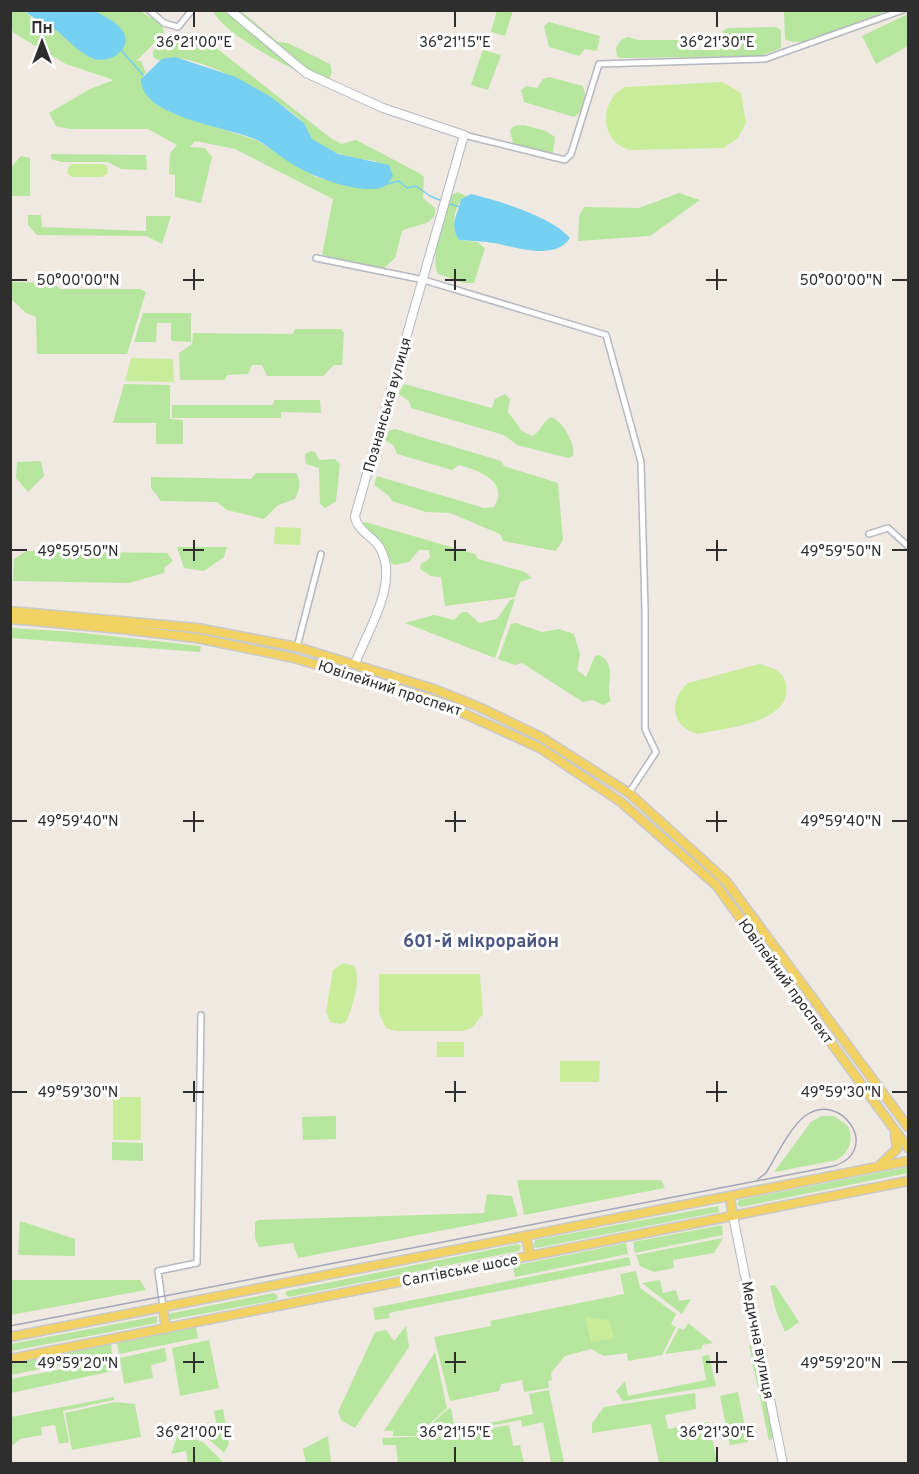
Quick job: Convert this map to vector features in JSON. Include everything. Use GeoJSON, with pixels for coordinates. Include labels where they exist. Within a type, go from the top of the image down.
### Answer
{"type":"FeatureCollection","features":[{"type":"Feature","properties":{"kind":"main road","name":"Ювілейний проспект"},"geometry":{"type":"LineString","coordinates":[[10,611],[215,631],[297,647],[434,689],[479,707],[541,737],[629,793],[726,881],[908,1127]]}},
{"type":"Feature","properties":{"kind":"main road","name":"Ювілейний проспект"},"geometry":{"type":"LineString","coordinates":[[10,620],[121,628],[213,641],[294,658],[432,699],[540,748],[621,802],[722,893],[909,1148]]}},
{"type":"Feature","properties":{"kind":"main road"},"geometry":{"type":"LineString","coordinates":[[213,641],[215,631]]}},
{"type":"Feature","properties":{"kind":"main road"},"geometry":{"type":"LineString","coordinates":[[621,802],[629,793]]}},
{"type":"Feature","properties":{"kind":"main road"},"geometry":{"type":"LineString","coordinates":[[873,1168],[886,1162],[897,1149],[893,1128]]}},
{"type":"Feature","properties":{"kind":"main road","name":"Салтівське шосе"},"geometry":{"type":"LineString","coordinates":[[10,1336],[730,1198],[909,1161]]}},
{"type":"Feature","properties":{"kind":"main road","name":"Салтівське шосе"},"geometry":{"type":"LineString","coordinates":[[10,1359],[909,1180]]}},
{"type":"Feature","properties":{"kind":"main road"},"geometry":{"type":"LineString","coordinates":[[730,1198],[733,1216]]}},
{"type":"Feature","properties":{"kind":"main road"},"geometry":{"type":"LineString","coordinates":[[526,1237],[530,1256]]}},
{"type":"Feature","properties":{"kind":"main road"},"geometry":{"type":"LineString","coordinates":[[163,1306],[166,1329]]}},
{"type":"Feature","properties":{"kind":"street"},"geometry":{"type":"LineString","coordinates":[[149,10],[164,23],[178,27],[192,10]]}},
{"type":"Feature","properties":{"kind":"street"},"geometry":{"type":"LineString","coordinates":[[230,10],[306,73],[383,108],[464,135],[565,160],[571,154],[599,64],[765,60],[903,10]]}},
{"type":"Feature","properties":{"kind":"street","name":"Познанська вулиця"},"geometry":{"type":"LineString","coordinates":[[355,664],[382,595],[386,578],[384,560],[379,547],[359,526],[355,516],[464,135]]}},
{"type":"Feature","properties":{"kind":"street"},"geometry":{"type":"LineString","coordinates":[[316,258],[424,280],[606,335],[641,462],[645,729],[656,752],[629,793]]}},
{"type":"Feature","properties":{"kind":"street"},"geometry":{"type":"LineString","coordinates":[[869,534],[888,528],[909,546]]}},
{"type":"Feature","properties":{"kind":"street"},"geometry":{"type":"LineString","coordinates":[[297,647],[321,554]]}},
{"type":"Feature","properties":{"kind":"street"},"geometry":{"type":"LineString","coordinates":[[163,1306],[158,1271],[197,1263],[201,1015]]}},
{"type":"Feature","properties":{"kind":"street","name":"Медична вулиця"},"geometry":{"type":"LineString","coordinates":[[733,1216],[783,1464]]}},
{"type":"Feature","properties":{"kind":"green space"},"geometry":{"type":"Polygon","coordinates":[[[497,10],[513,11],[505,36],[491,32],[497,10]]]}},
{"type":"Feature","properties":{"kind":"green space"},"geometry":{"type":"Polygon","coordinates":[[[10,11],[25,11],[32,19],[55,29],[92,58],[116,24],[93,11],[140,11],[162,24],[164,34],[136,61],[141,61],[146,73],[143,75],[156,104],[178,115],[256,140],[316,177],[349,186],[380,188],[376,161],[342,154],[317,144],[310,137],[303,122],[256,89],[234,77],[190,60],[173,58],[160,61],[153,57],[153,51],[165,39],[201,36],[332,139],[342,144],[356,140],[419,173],[424,177],[423,198],[435,208],[435,214],[429,222],[402,231],[395,258],[383,269],[322,255],[333,199],[235,149],[195,141],[190,147],[205,148],[212,157],[201,203],[175,197],[175,175],[169,174],[170,153],[177,145],[148,129],[69,129],[56,126],[49,113],[90,89],[114,80],[66,64],[14,33],[11,29],[10,11]]]}},
{"type":"Feature","properties":{"kind":"green space"},"geometry":{"type":"Polygon","coordinates":[[[213,11],[241,11],[278,42],[288,43],[330,64],[331,72],[328,81],[326,84],[314,79],[264,53],[232,31],[220,21],[213,11]]]}},
{"type":"Feature","properties":{"kind":"green space"},"geometry":{"type":"Polygon","coordinates":[[[784,11],[888,11],[820,38],[794,42],[785,39],[784,11]]]}},
{"type":"Feature","properties":{"kind":"green space"},"geometry":{"type":"Polygon","coordinates":[[[908,14],[908,46],[876,64],[862,36],[908,14]]]}},
{"type":"Feature","properties":{"kind":"green space"},"geometry":{"type":"Polygon","coordinates":[[[549,22],[600,36],[597,51],[585,49],[579,56],[549,47],[544,26],[549,22]]]}},
{"type":"Feature","properties":{"kind":"green space"},"geometry":{"type":"Polygon","coordinates":[[[776,27],[781,30],[781,48],[760,56],[617,57],[616,48],[621,40],[628,37],[638,40],[686,40],[689,50],[720,50],[723,31],[727,28],[776,27]]]}},
{"type":"Feature","properties":{"kind":"green space"},"geometry":{"type":"Polygon","coordinates":[[[483,50],[501,55],[488,90],[471,85],[483,50]]]}},
{"type":"Feature","properties":{"kind":"green space"},"geometry":{"type":"Polygon","coordinates":[[[549,77],[583,86],[584,103],[581,111],[574,117],[524,102],[521,90],[526,86],[537,88],[543,79],[549,77]]]}},
{"type":"Feature","properties":{"kind":"green space"},"geometry":{"type":"Polygon","coordinates":[[[722,82],[741,93],[746,123],[738,138],[724,148],[629,150],[612,138],[606,120],[607,110],[616,93],[625,87],[722,82]]]}},
{"type":"Feature","properties":{"kind":"green space"},"geometry":{"type":"Polygon","coordinates":[[[524,125],[546,131],[555,137],[553,153],[517,146],[513,143],[510,130],[514,126],[524,125]]]}},
{"type":"Feature","properties":{"kind":"green space"},"geometry":{"type":"Polygon","coordinates":[[[51,154],[146,155],[147,170],[121,169],[108,162],[61,162],[51,159],[51,154]]]}},
{"type":"Feature","properties":{"kind":"green space"},"geometry":{"type":"Polygon","coordinates":[[[21,156],[30,158],[30,196],[11,196],[11,167],[21,156]]]}},
{"type":"Feature","properties":{"kind":"green space"},"geometry":{"type":"Polygon","coordinates":[[[102,164],[107,166],[108,173],[102,177],[72,177],[67,173],[69,166],[102,164]]]}},
{"type":"Feature","properties":{"kind":"green space"},"geometry":{"type":"Polygon","coordinates":[[[458,192],[466,196],[456,210],[454,223],[456,235],[459,240],[477,242],[485,248],[474,283],[464,283],[438,274],[436,267],[439,236],[450,196],[458,192]]]}},
{"type":"Feature","properties":{"kind":"green space"},"geometry":{"type":"Polygon","coordinates":[[[679,193],[700,200],[650,236],[578,241],[579,216],[584,207],[639,208],[679,193]]]}},
{"type":"Feature","properties":{"kind":"green space"},"geometry":{"type":"Polygon","coordinates":[[[28,215],[41,215],[42,227],[146,231],[146,216],[171,216],[162,244],[146,236],[37,235],[28,225],[28,215]]]}},
{"type":"Feature","properties":{"kind":"green space"},"geometry":{"type":"Polygon","coordinates":[[[11,282],[53,283],[60,289],[140,289],[146,292],[127,354],[37,354],[36,317],[26,313],[11,299],[11,282]]]}},
{"type":"Feature","properties":{"kind":"green space"},"geometry":{"type":"Polygon","coordinates":[[[143,313],[191,313],[191,342],[171,341],[171,323],[157,323],[156,342],[134,342],[143,313]]]}},
{"type":"Feature","properties":{"kind":"green space"},"geometry":{"type":"Polygon","coordinates":[[[295,329],[341,329],[344,333],[342,365],[334,365],[323,376],[267,376],[262,365],[252,365],[248,374],[227,375],[225,380],[180,380],[179,353],[192,344],[193,333],[293,334],[295,329]]]}},
{"type":"Feature","properties":{"kind":"green space"},"geometry":{"type":"Polygon","coordinates":[[[131,358],[173,359],[174,382],[125,381],[131,358]]]}},
{"type":"Feature","properties":{"kind":"green space"},"geometry":{"type":"Polygon","coordinates":[[[124,384],[170,385],[170,419],[183,420],[183,444],[156,444],[156,423],[113,423],[124,384]]]}},
{"type":"Feature","properties":{"kind":"green space"},"geometry":{"type":"Polygon","coordinates":[[[404,384],[492,408],[495,399],[505,394],[510,399],[508,412],[522,431],[533,436],[551,417],[560,423],[567,433],[572,445],[573,456],[568,458],[517,445],[504,435],[411,408],[409,401],[398,394],[404,384]]]}},
{"type":"Feature","properties":{"kind":"green space"},"geometry":{"type":"Polygon","coordinates":[[[274,400],[320,400],[321,413],[281,412],[281,418],[172,418],[172,405],[273,405],[274,400]]]}},
{"type":"Feature","properties":{"kind":"green space"},"geometry":{"type":"Polygon","coordinates":[[[395,429],[501,461],[504,466],[558,483],[563,540],[556,551],[503,541],[500,534],[450,513],[426,512],[392,501],[388,495],[374,485],[377,476],[484,508],[494,507],[498,498],[495,484],[490,478],[475,470],[459,465],[452,470],[397,454],[394,446],[385,440],[388,431],[395,429]]]}},
{"type":"Feature","properties":{"kind":"green space"},"geometry":{"type":"Polygon","coordinates":[[[315,452],[319,460],[335,459],[340,464],[336,501],[325,508],[320,504],[319,468],[306,464],[305,454],[315,452]]]}},
{"type":"Feature","properties":{"kind":"green space"},"geometry":{"type":"Polygon","coordinates":[[[41,461],[44,476],[28,492],[16,478],[17,462],[41,461]]]}},
{"type":"Feature","properties":{"kind":"green space"},"geometry":{"type":"Polygon","coordinates":[[[256,473],[296,473],[299,489],[295,499],[278,505],[264,519],[227,510],[217,502],[161,501],[151,488],[151,477],[251,479],[256,473]]]}},
{"type":"Feature","properties":{"kind":"green space"},"geometry":{"type":"Polygon","coordinates":[[[365,522],[475,554],[478,559],[525,572],[532,578],[520,582],[515,597],[445,606],[441,577],[431,576],[420,569],[421,564],[430,558],[429,550],[419,550],[409,562],[394,565],[381,541],[362,524],[365,522]]]}},
{"type":"Feature","properties":{"kind":"green space"},"geometry":{"type":"Polygon","coordinates":[[[275,527],[301,528],[300,545],[274,544],[275,527]]]}},
{"type":"Feature","properties":{"kind":"green space"},"geometry":{"type":"Polygon","coordinates":[[[177,547],[227,547],[224,557],[204,571],[184,568],[177,547]]]}},
{"type":"Feature","properties":{"kind":"green space"},"geometry":{"type":"Polygon","coordinates":[[[26,551],[167,553],[173,561],[165,567],[164,573],[129,583],[13,581],[14,559],[26,551]]]}},
{"type":"Feature","properties":{"kind":"green space"},"geometry":{"type":"Polygon","coordinates":[[[515,599],[495,658],[405,623],[434,615],[454,620],[462,612],[467,612],[479,623],[497,619],[510,600],[515,599]]]}},
{"type":"Feature","properties":{"kind":"green space"},"geometry":{"type":"Polygon","coordinates":[[[516,623],[542,632],[559,629],[574,634],[580,654],[577,670],[586,677],[595,656],[600,655],[609,665],[611,701],[603,705],[593,700],[583,702],[522,663],[515,665],[498,659],[511,624],[516,623]]]}},
{"type":"Feature","properties":{"kind":"green space"},"geometry":{"type":"Polygon","coordinates":[[[11,628],[74,632],[201,646],[200,652],[11,638],[11,628]]]}},
{"type":"Feature","properties":{"kind":"green space"},"geometry":{"type":"Polygon","coordinates":[[[759,664],[773,668],[785,680],[785,698],[779,708],[755,722],[698,734],[682,726],[675,713],[675,705],[677,698],[688,683],[759,664]]]}},
{"type":"Feature","properties":{"kind":"green space"},"geometry":{"type":"Polygon","coordinates":[[[343,963],[354,966],[357,978],[351,1010],[346,1022],[341,1024],[330,1022],[326,1012],[333,970],[343,963]]]}},
{"type":"Feature","properties":{"kind":"green space"},"geometry":{"type":"Polygon","coordinates":[[[379,974],[480,974],[483,1014],[472,1028],[462,1031],[396,1031],[386,1028],[379,1013],[379,974]]]}},
{"type":"Feature","properties":{"kind":"green space"},"geometry":{"type":"Polygon","coordinates":[[[437,1042],[464,1042],[464,1057],[437,1057],[437,1042]]]}},
{"type":"Feature","properties":{"kind":"green space"},"geometry":{"type":"Polygon","coordinates":[[[560,1061],[600,1061],[599,1082],[560,1082],[560,1061]]]}},
{"type":"Feature","properties":{"kind":"green space"},"geometry":{"type":"Polygon","coordinates":[[[113,1097],[141,1097],[141,1140],[113,1140],[113,1097]]]}},
{"type":"Feature","properties":{"kind":"green space"},"geometry":{"type":"Polygon","coordinates":[[[336,1116],[336,1139],[303,1140],[302,1117],[336,1116]]]}},
{"type":"Feature","properties":{"kind":"green space"},"geometry":{"type":"Polygon","coordinates":[[[821,1116],[834,1116],[848,1126],[850,1141],[845,1153],[837,1160],[774,1172],[811,1122],[821,1116]]]}},
{"type":"Feature","properties":{"kind":"green space"},"geometry":{"type":"Polygon","coordinates":[[[112,1142],[143,1143],[143,1161],[112,1160],[112,1142]]]}},
{"type":"Feature","properties":{"kind":"green space"},"geometry":{"type":"Polygon","coordinates":[[[908,1167],[908,1173],[740,1207],[737,1204],[739,1200],[908,1167]]]}},
{"type":"Feature","properties":{"kind":"green space"},"geometry":{"type":"Polygon","coordinates":[[[517,1180],[661,1180],[665,1188],[524,1215],[517,1180]]]}},
{"type":"Feature","properties":{"kind":"green space"},"geometry":{"type":"Polygon","coordinates":[[[487,1194],[512,1196],[518,1216],[298,1258],[293,1243],[259,1247],[255,1238],[255,1222],[259,1220],[484,1213],[487,1194]]]}},
{"type":"Feature","properties":{"kind":"green space"},"geometry":{"type":"Polygon","coordinates":[[[718,1206],[719,1212],[536,1248],[533,1246],[535,1240],[718,1206]]]}},
{"type":"Feature","properties":{"kind":"green space"},"geometry":{"type":"Polygon","coordinates":[[[20,1221],[75,1239],[75,1256],[18,1255],[20,1221]]]}},
{"type":"Feature","properties":{"kind":"green space"},"geometry":{"type":"Polygon","coordinates":[[[722,1225],[723,1235],[635,1253],[633,1242],[722,1225]]]}},
{"type":"Feature","properties":{"kind":"green space"},"geometry":{"type":"Polygon","coordinates":[[[723,1238],[714,1253],[673,1260],[674,1268],[654,1272],[640,1266],[636,1255],[723,1238]]]}},
{"type":"Feature","properties":{"kind":"green space"},"geometry":{"type":"Polygon","coordinates":[[[626,1243],[628,1254],[515,1277],[513,1266],[626,1243]]]}},
{"type":"Feature","properties":{"kind":"green space"},"geometry":{"type":"Polygon","coordinates":[[[518,1244],[521,1246],[519,1251],[289,1297],[285,1294],[287,1291],[518,1244]]]}},
{"type":"Feature","properties":{"kind":"green space"},"geometry":{"type":"Polygon","coordinates":[[[629,1257],[631,1265],[389,1313],[390,1318],[375,1320],[373,1308],[629,1257]]]}},
{"type":"Feature","properties":{"kind":"green space"},"geometry":{"type":"Polygon","coordinates":[[[636,1271],[640,1288],[676,1314],[671,1324],[676,1327],[662,1355],[628,1361],[627,1353],[604,1356],[591,1349],[565,1356],[551,1373],[552,1380],[548,1381],[549,1388],[524,1392],[522,1380],[501,1384],[499,1391],[450,1401],[434,1337],[491,1326],[490,1321],[624,1294],[620,1274],[636,1271]]]}},
{"type":"Feature","properties":{"kind":"green space"},"geometry":{"type":"Polygon","coordinates":[[[11,1280],[140,1280],[146,1290],[11,1315],[11,1280]]]}},
{"type":"Feature","properties":{"kind":"green space"},"geometry":{"type":"Polygon","coordinates":[[[660,1280],[663,1293],[676,1290],[679,1301],[691,1299],[682,1314],[642,1283],[660,1280]]]}},
{"type":"Feature","properties":{"kind":"green space"},"geometry":{"type":"Polygon","coordinates":[[[775,1285],[799,1322],[785,1332],[776,1311],[770,1286],[775,1285]]]}},
{"type":"Feature","properties":{"kind":"green space"},"geometry":{"type":"Polygon","coordinates":[[[274,1293],[278,1296],[276,1300],[169,1320],[168,1314],[274,1293]]]}},
{"type":"Feature","properties":{"kind":"green space"},"geometry":{"type":"Polygon","coordinates":[[[157,1316],[157,1323],[11,1351],[11,1344],[157,1316]]]}},
{"type":"Feature","properties":{"kind":"green space"},"geometry":{"type":"Polygon","coordinates":[[[585,1317],[609,1320],[614,1338],[591,1342],[585,1317]]]}},
{"type":"Feature","properties":{"kind":"green space"},"geometry":{"type":"Polygon","coordinates":[[[688,1323],[713,1343],[702,1345],[702,1349],[665,1354],[679,1328],[684,1330],[688,1323]]]}},
{"type":"Feature","properties":{"kind":"green space"},"geometry":{"type":"Polygon","coordinates":[[[196,1326],[198,1338],[119,1354],[117,1342],[196,1326]]]}},
{"type":"Feature","properties":{"kind":"green space"},"geometry":{"type":"Polygon","coordinates":[[[406,1326],[409,1347],[355,1428],[341,1420],[338,1412],[375,1332],[386,1330],[394,1341],[406,1326]]]}},
{"type":"Feature","properties":{"kind":"green space"},"geometry":{"type":"Polygon","coordinates":[[[209,1340],[219,1388],[180,1396],[172,1348],[209,1340]]]}},
{"type":"Feature","properties":{"kind":"green space"},"geometry":{"type":"Polygon","coordinates":[[[111,1343],[112,1355],[11,1375],[11,1363],[111,1343]]]}},
{"type":"Feature","properties":{"kind":"green space"},"geometry":{"type":"Polygon","coordinates":[[[755,1344],[773,1437],[769,1441],[749,1345],[755,1344]]]}},
{"type":"Feature","properties":{"kind":"green space"},"geometry":{"type":"Polygon","coordinates":[[[165,1348],[167,1361],[151,1365],[153,1378],[124,1384],[120,1358],[165,1348]]]}},
{"type":"Feature","properties":{"kind":"green space"},"geometry":{"type":"Polygon","coordinates":[[[435,1352],[447,1408],[416,1436],[393,1436],[393,1431],[384,1431],[435,1352]]]}},
{"type":"Feature","properties":{"kind":"green space"},"geometry":{"type":"Polygon","coordinates":[[[709,1355],[716,1386],[623,1401],[616,1391],[625,1381],[628,1396],[706,1380],[702,1356],[709,1355]]]}},
{"type":"Feature","properties":{"kind":"green space"},"geometry":{"type":"Polygon","coordinates":[[[113,1359],[113,1371],[11,1393],[11,1379],[113,1359]]]}},
{"type":"Feature","properties":{"kind":"green space"},"geometry":{"type":"Polygon","coordinates":[[[549,1390],[564,1463],[551,1463],[543,1422],[522,1427],[521,1420],[456,1432],[418,1436],[451,1408],[455,1430],[533,1414],[529,1394],[549,1390]]]}},
{"type":"Feature","properties":{"kind":"green space"},"geometry":{"type":"Polygon","coordinates":[[[738,1392],[748,1442],[730,1445],[720,1396],[738,1392]]]}},
{"type":"Feature","properties":{"kind":"green space"},"geometry":{"type":"Polygon","coordinates":[[[695,1393],[696,1409],[665,1415],[668,1429],[709,1422],[717,1463],[659,1463],[651,1424],[592,1433],[592,1423],[604,1407],[695,1393]]]}},
{"type":"Feature","properties":{"kind":"green space"},"geometry":{"type":"Polygon","coordinates":[[[114,1397],[114,1400],[63,1411],[69,1442],[59,1444],[55,1425],[41,1427],[42,1435],[20,1439],[11,1447],[11,1417],[114,1397]]]}},
{"type":"Feature","properties":{"kind":"green space"},"geometry":{"type":"Polygon","coordinates":[[[115,1402],[135,1404],[141,1437],[72,1450],[65,1413],[115,1402]]]}},
{"type":"Feature","properties":{"kind":"green space"},"geometry":{"type":"Polygon","coordinates":[[[223,1409],[229,1444],[224,1453],[204,1435],[218,1432],[214,1411],[223,1409]]]}},
{"type":"Feature","properties":{"kind":"green space"},"geometry":{"type":"Polygon","coordinates":[[[509,1425],[513,1446],[520,1445],[524,1463],[398,1463],[396,1445],[383,1445],[382,1438],[455,1435],[509,1425]]]}},
{"type":"Feature","properties":{"kind":"green space"},"geometry":{"type":"Polygon","coordinates":[[[179,1432],[204,1443],[224,1463],[188,1463],[186,1451],[171,1454],[179,1432]]]}},
{"type":"Feature","properties":{"kind":"green space"},"geometry":{"type":"Polygon","coordinates":[[[328,1436],[331,1463],[306,1463],[303,1449],[328,1436]]]}},
{"type":"Feature","properties":{"kind":"water"},"geometry":{"type":"Polygon","coordinates":[[[70,9],[94,11],[119,26],[126,40],[117,55],[98,60],[87,56],[56,30],[25,11],[70,9]]]}},
{"type":"Feature","properties":{"kind":"water"},"geometry":{"type":"Polygon","coordinates":[[[175,57],[236,77],[271,97],[304,123],[312,139],[338,154],[389,165],[393,176],[386,185],[380,188],[361,189],[339,184],[295,166],[255,139],[170,112],[155,103],[145,92],[141,79],[162,59],[175,57]]]}},
{"type":"Feature","properties":{"kind":"water"},"geometry":{"type":"Polygon","coordinates":[[[471,194],[538,216],[570,238],[563,245],[544,251],[489,242],[459,240],[454,229],[455,219],[461,199],[471,194]]]}},
{"type":"Feature","properties":{"kind":"waterway"},"geometry":{"type":"LineString","coordinates":[[122,51],[143,75]]}},
{"type":"Feature","properties":{"kind":"waterway"},"geometry":{"type":"LineString","coordinates":[[387,184],[399,181],[407,188],[416,186],[442,201]]}},
{"type":"Feature","properties":{"kind":"waterway"},"geometry":{"type":"LineString","coordinates":[[447,203],[460,207]]}},
{"type":"Feature","properties":{"kind":"tram line"},"geometry":{"type":"LineString","coordinates":[[10,1326],[834,1166],[848,1158],[855,1148],[856,1136],[851,1125],[831,1110],[818,1110],[805,1116],[789,1134],[766,1173],[758,1179]]}},
{"type":"Feature","properties":{"kind":"district","name":"601-й мікрорайон"},"geometry":{"type":"Point","coordinates":[481,941]}}]}
